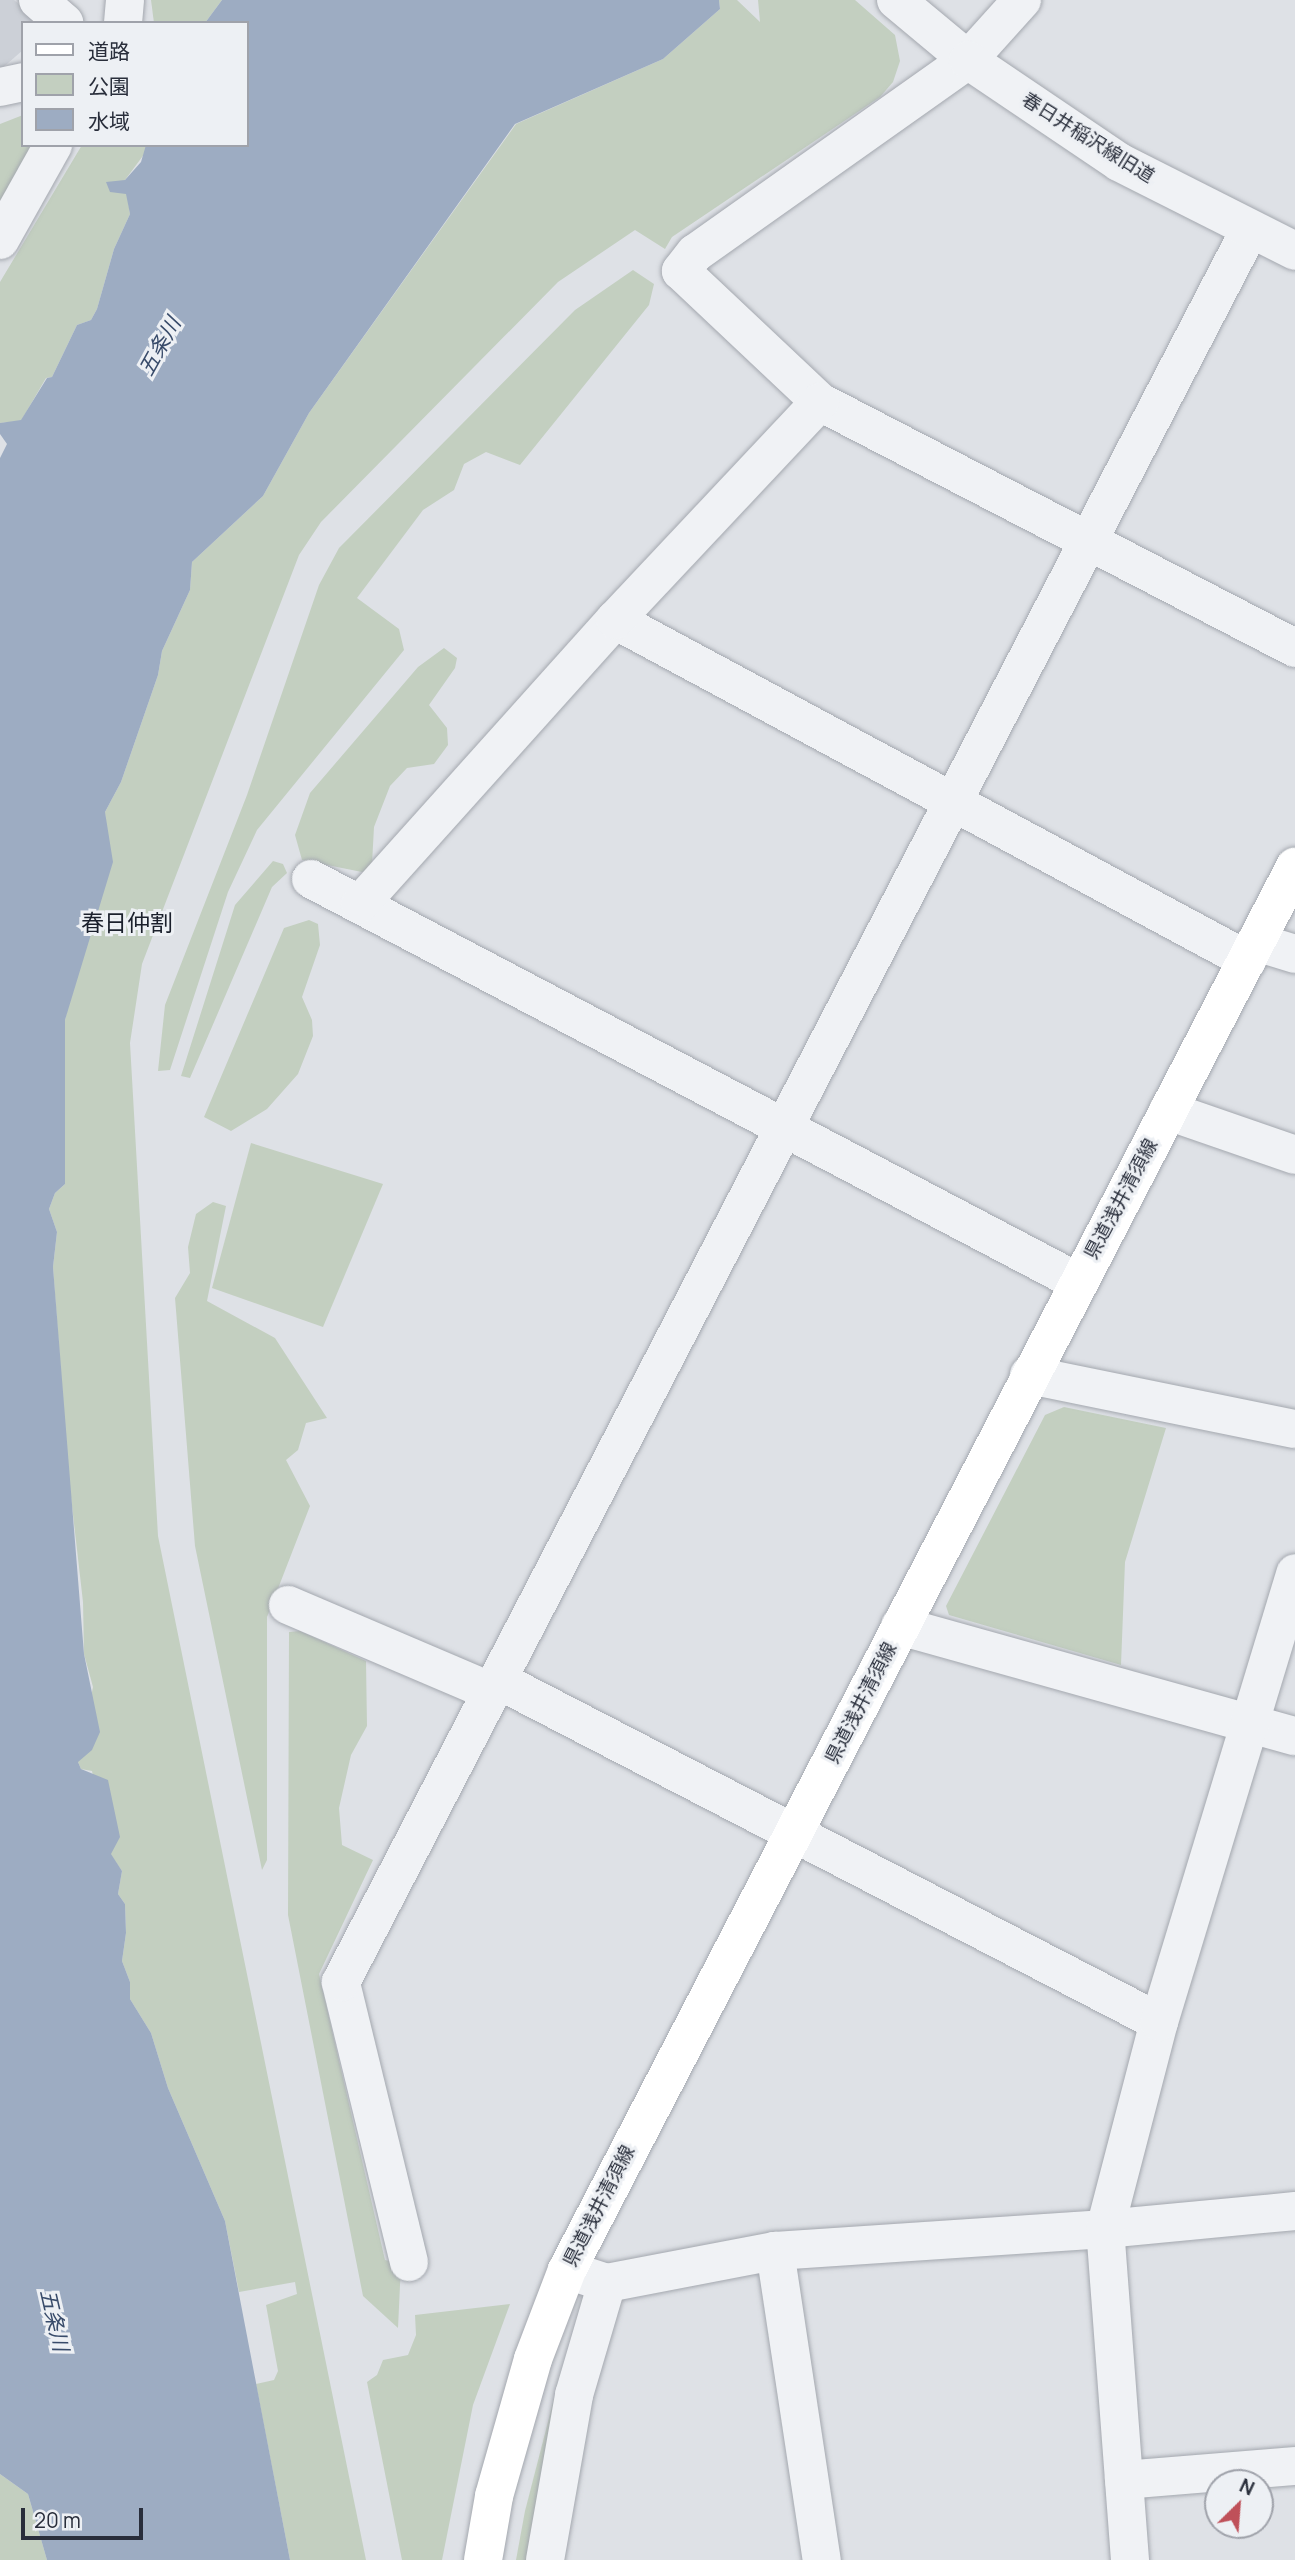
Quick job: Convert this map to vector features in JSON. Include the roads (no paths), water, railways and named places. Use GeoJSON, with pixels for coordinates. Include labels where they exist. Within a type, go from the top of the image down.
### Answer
{"type":"FeatureCollection","features":[{"type":"Feature","properties":{"kind":"main road","name":"県道浅井清須線"},"geometry":{"type":"LineString","coordinates":[[483,2560],[494,2496],[533,2359],[567,2270],[1029,1375],[1295,867]]}},
{"type":"Feature","properties":{"kind":"street"},"geometry":{"type":"LineString","coordinates":[[38,0],[62,21]]}},
{"type":"Feature","properties":{"kind":"street"},"geometry":{"type":"LineString","coordinates":[[123,21],[125,0]]}},
{"type":"Feature","properties":{"kind":"street","name":"春日井稲沢線旧道"},"geometry":{"type":"LineString","coordinates":[[896,0],[968,60],[1119,162],[1295,251]]}},
{"type":"Feature","properties":{"kind":"street"},"geometry":{"type":"LineString","coordinates":[[1022,0],[968,60],[695,253],[681,271],[820,402],[1295,648]]}},
{"type":"Feature","properties":{"kind":"street"},"geometry":{"type":"LineString","coordinates":[[0,88],[21,83]]}},
{"type":"Feature","properties":{"kind":"street"},"geometry":{"type":"LineString","coordinates":[[0,240],[52,147]]}},
{"type":"Feature","properties":{"kind":"street"},"geometry":{"type":"LineString","coordinates":[[409,2262],[341,1982],[1250,229]]}},
{"type":"Feature","properties":{"kind":"street"},"geometry":{"type":"LineString","coordinates":[[360,904],[615,620],[820,402]]}},
{"type":"Feature","properties":{"kind":"street"},"geometry":{"type":"LineString","coordinates":[[615,620],[953,802],[1252,951],[1295,954]]}},
{"type":"Feature","properties":{"kind":"street"},"geometry":{"type":"LineString","coordinates":[[311,879],[1078,1282]]}},
{"type":"Feature","properties":{"kind":"street"},"geometry":{"type":"LineString","coordinates":[[1168,1111],[1295,1155]]}},
{"type":"Feature","properties":{"kind":"street"},"geometry":{"type":"LineString","coordinates":[[1029,1375],[1295,1429]]}},
{"type":"Feature","properties":{"kind":"street"},"geometry":{"type":"LineString","coordinates":[[1130,2560],[1105,2229],[1159,2022],[1295,1573]]}},
{"type":"Feature","properties":{"kind":"street"},"geometry":{"type":"LineString","coordinates":[[288,1605],[495,1686],[793,1833],[1159,2022]]}},
{"type":"Feature","properties":{"kind":"street"},"geometry":{"type":"LineString","coordinates":[[900,1626],[1295,1735]]}},
{"type":"Feature","properties":{"kind":"street"},"geometry":{"type":"LineString","coordinates":[[567,2270],[607,2283],[775,2251],[1105,2229],[1295,2211]]}},
{"type":"Feature","properties":{"kind":"street"},"geometry":{"type":"LineString","coordinates":[[775,2251],[822,2560]]}},
{"type":"Feature","properties":{"kind":"street"},"geometry":{"type":"LineString","coordinates":[[545,2560],[574,2395],[607,2283]]}},
{"type":"Feature","properties":{"kind":"street"},"geometry":{"type":"LineString","coordinates":[[1124,2480],[1295,2466]]}},
{"type":"Feature","properties":{"kind":"water","name":"五条川"},"geometry":{"type":"Polygon","coordinates":[[[222,0],[719,0],[720,9],[663,59],[515,124],[309,413],[263,496],[192,562],[190,590],[162,651],[158,675],[121,782],[105,812],[113,862],[65,1020],[65,1184],[55,1193],[49,1209],[57,1232],[53,1267],[84,1654],[100,1732],[92,1750],[78,1762],[81,1769],[108,1780],[120,1837],[111,1854],[122,1871],[118,1894],[125,1904],[126,1933],[122,1961],[130,1982],[130,1999],[151,2033],[168,2088],[225,2221],[290,2560],[47,2560],[28,2494],[0,2474],[0,458],[7,444],[0,434],[0,423],[21,420],[47,378],[52,377],[77,325],[91,320],[97,309],[114,249],[130,214],[126,194],[110,192],[106,182],[125,180],[141,162],[145,147],[248,147],[248,21],[206,21],[222,0]]]}},
{"type":"Feature","properties":{"kind":"district","name":"春日仲割"},"geometry":{"type":"Point","coordinates":[127,922]}}]}
